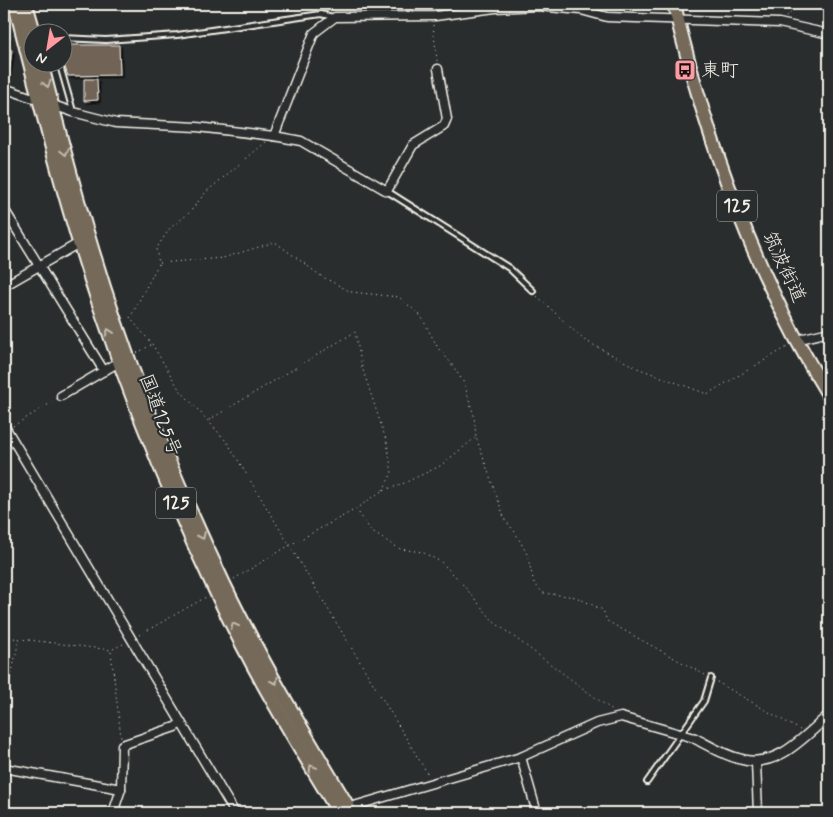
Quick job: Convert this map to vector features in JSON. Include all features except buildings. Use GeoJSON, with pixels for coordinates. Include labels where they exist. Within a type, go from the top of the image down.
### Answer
{"type":"FeatureCollection","features":[{"type":"Feature","properties":{"kind":"highway","name":"国道125号"},"geometry":{"type":"LineString","coordinates":[[15,4],[39,100],[79,243],[124,360],[166,482],[215,591],[260,676],[341,811]]}},
{"type":"Feature","properties":{"kind":"highway"},"geometry":{"type":"LineString","coordinates":[[26,4],[31,22]]}},
{"type":"Feature","properties":{"kind":"highway","name":"筑波街道"},"geometry":{"type":"LineString","coordinates":[[674,4],[698,95],[740,215],[766,276],[798,341],[829,396]]}},
{"type":"Feature","properties":{"kind":"highway","name":"国道125号"},"geometry":{"type":"LineString","coordinates":[[44,72],[124,360],[224,584],[286,701],[341,811]]}},
{"type":"Feature","properties":{"kind":"street"},"geometry":{"type":"LineString","coordinates":[[274,136],[314,33],[335,17],[432,16],[495,8],[579,7],[607,17],[779,23],[829,34]]}},
{"type":"Feature","properties":{"kind":"street"},"geometry":{"type":"LineString","coordinates":[[4,88],[73,112],[116,123],[197,127],[301,141],[387,191],[412,145],[444,126],[447,119],[438,69]]}},
{"type":"Feature","properties":{"kind":"street"},"geometry":{"type":"LineString","coordinates":[[4,209],[104,371]]}},
{"type":"Feature","properties":{"kind":"street"},"geometry":{"type":"LineString","coordinates":[[4,286],[79,243]]}},
{"type":"Feature","properties":{"kind":"street"},"geometry":{"type":"LineString","coordinates":[[798,341],[829,332]]}},
{"type":"Feature","properties":{"kind":"street"},"geometry":{"type":"LineString","coordinates":[[61,396],[124,360]]}},
{"type":"Feature","properties":{"kind":"street"},"geometry":{"type":"LineString","coordinates":[[5,428],[235,813]]}},
{"type":"Feature","properties":{"kind":"street"},"geometry":{"type":"LineString","coordinates":[[341,811],[521,757],[597,723],[622,717],[694,738],[726,754],[756,762],[777,756],[829,715]]}},
{"type":"Feature","properties":{"kind":"street"},"geometry":{"type":"LineString","coordinates":[[113,813],[121,789],[122,745],[175,727],[181,723]]}},
{"type":"Feature","properties":{"kind":"street"},"geometry":{"type":"LineString","coordinates":[[521,757],[537,813]]}},
{"type":"Feature","properties":{"kind":"street"},"geometry":{"type":"LineString","coordinates":[[756,762],[758,813]]}},
{"type":"Feature","properties":{"kind":"street"},"geometry":{"type":"LineString","coordinates":[[4,768],[121,789]]}},
{"type":"Feature","properties":{"kind":"lane"},"geometry":{"type":"LineString","coordinates":[[72,38],[106,40],[168,36],[321,14],[335,17]]}},
{"type":"Feature","properties":{"kind":"lane"},"geometry":{"type":"LineString","coordinates":[[63,72],[73,112]]}},
{"type":"Feature","properties":{"kind":"lane"},"geometry":{"type":"LineString","coordinates":[[387,191],[510,268],[533,291]]}},
{"type":"Feature","properties":{"kind":"lane"},"geometry":{"type":"LineString","coordinates":[[647,782],[704,701],[711,678]]}},
{"type":"Feature","properties":{"kind":"path"},"geometry":{"type":"LineString","coordinates":[[779,23],[800,4]]}},
{"type":"Feature","properties":{"kind":"path"},"geometry":{"type":"LineString","coordinates":[[432,16],[438,69]]}},
{"type":"Feature","properties":{"kind":"path"},"geometry":{"type":"LineString","coordinates":[[274,136],[206,192],[188,214],[170,228],[156,249],[159,263],[130,318],[152,344],[179,389],[227,442],[433,783]]}},
{"type":"Feature","properties":{"kind":"path"},"geometry":{"type":"LineString","coordinates":[[159,263],[223,258],[275,242],[321,276],[351,292],[398,297],[421,316],[438,348],[464,383],[474,416],[476,437],[505,520],[515,532],[527,554],[534,583],[543,593],[576,597],[603,610],[607,621],[711,678],[807,734]]}},
{"type":"Feature","properties":{"kind":"path"},"geometry":{"type":"LineString","coordinates":[[533,291],[584,340],[638,368],[707,394],[798,341]]}},
{"type":"Feature","properties":{"kind":"path"},"geometry":{"type":"LineString","coordinates":[[208,420],[355,332],[362,367],[375,402],[388,450],[392,473],[383,490]]}},
{"type":"Feature","properties":{"kind":"path"},"geometry":{"type":"LineString","coordinates":[[124,360],[152,344]]}},
{"type":"Feature","properties":{"kind":"path"},"geometry":{"type":"LineString","coordinates":[[5,428],[61,396]]}},
{"type":"Feature","properties":{"kind":"path"},"geometry":{"type":"LineString","coordinates":[[224,584],[356,509],[383,490],[398,486],[440,466],[476,437]]}},
{"type":"Feature","properties":{"kind":"path"},"geometry":{"type":"LineString","coordinates":[[356,509],[372,532],[400,548],[422,552],[441,562],[460,580],[494,622],[622,717]]}},
{"type":"Feature","properties":{"kind":"path"},"geometry":{"type":"LineString","coordinates":[[4,637],[19,639],[4,708]]}},
{"type":"Feature","properties":{"kind":"path"},"geometry":{"type":"LineString","coordinates":[[111,650],[122,745]]}},
{"type":"Feature","properties":{"kind":"place","name":"東町"},"geometry":{"type":"Point","coordinates":[685,70]}}]}
